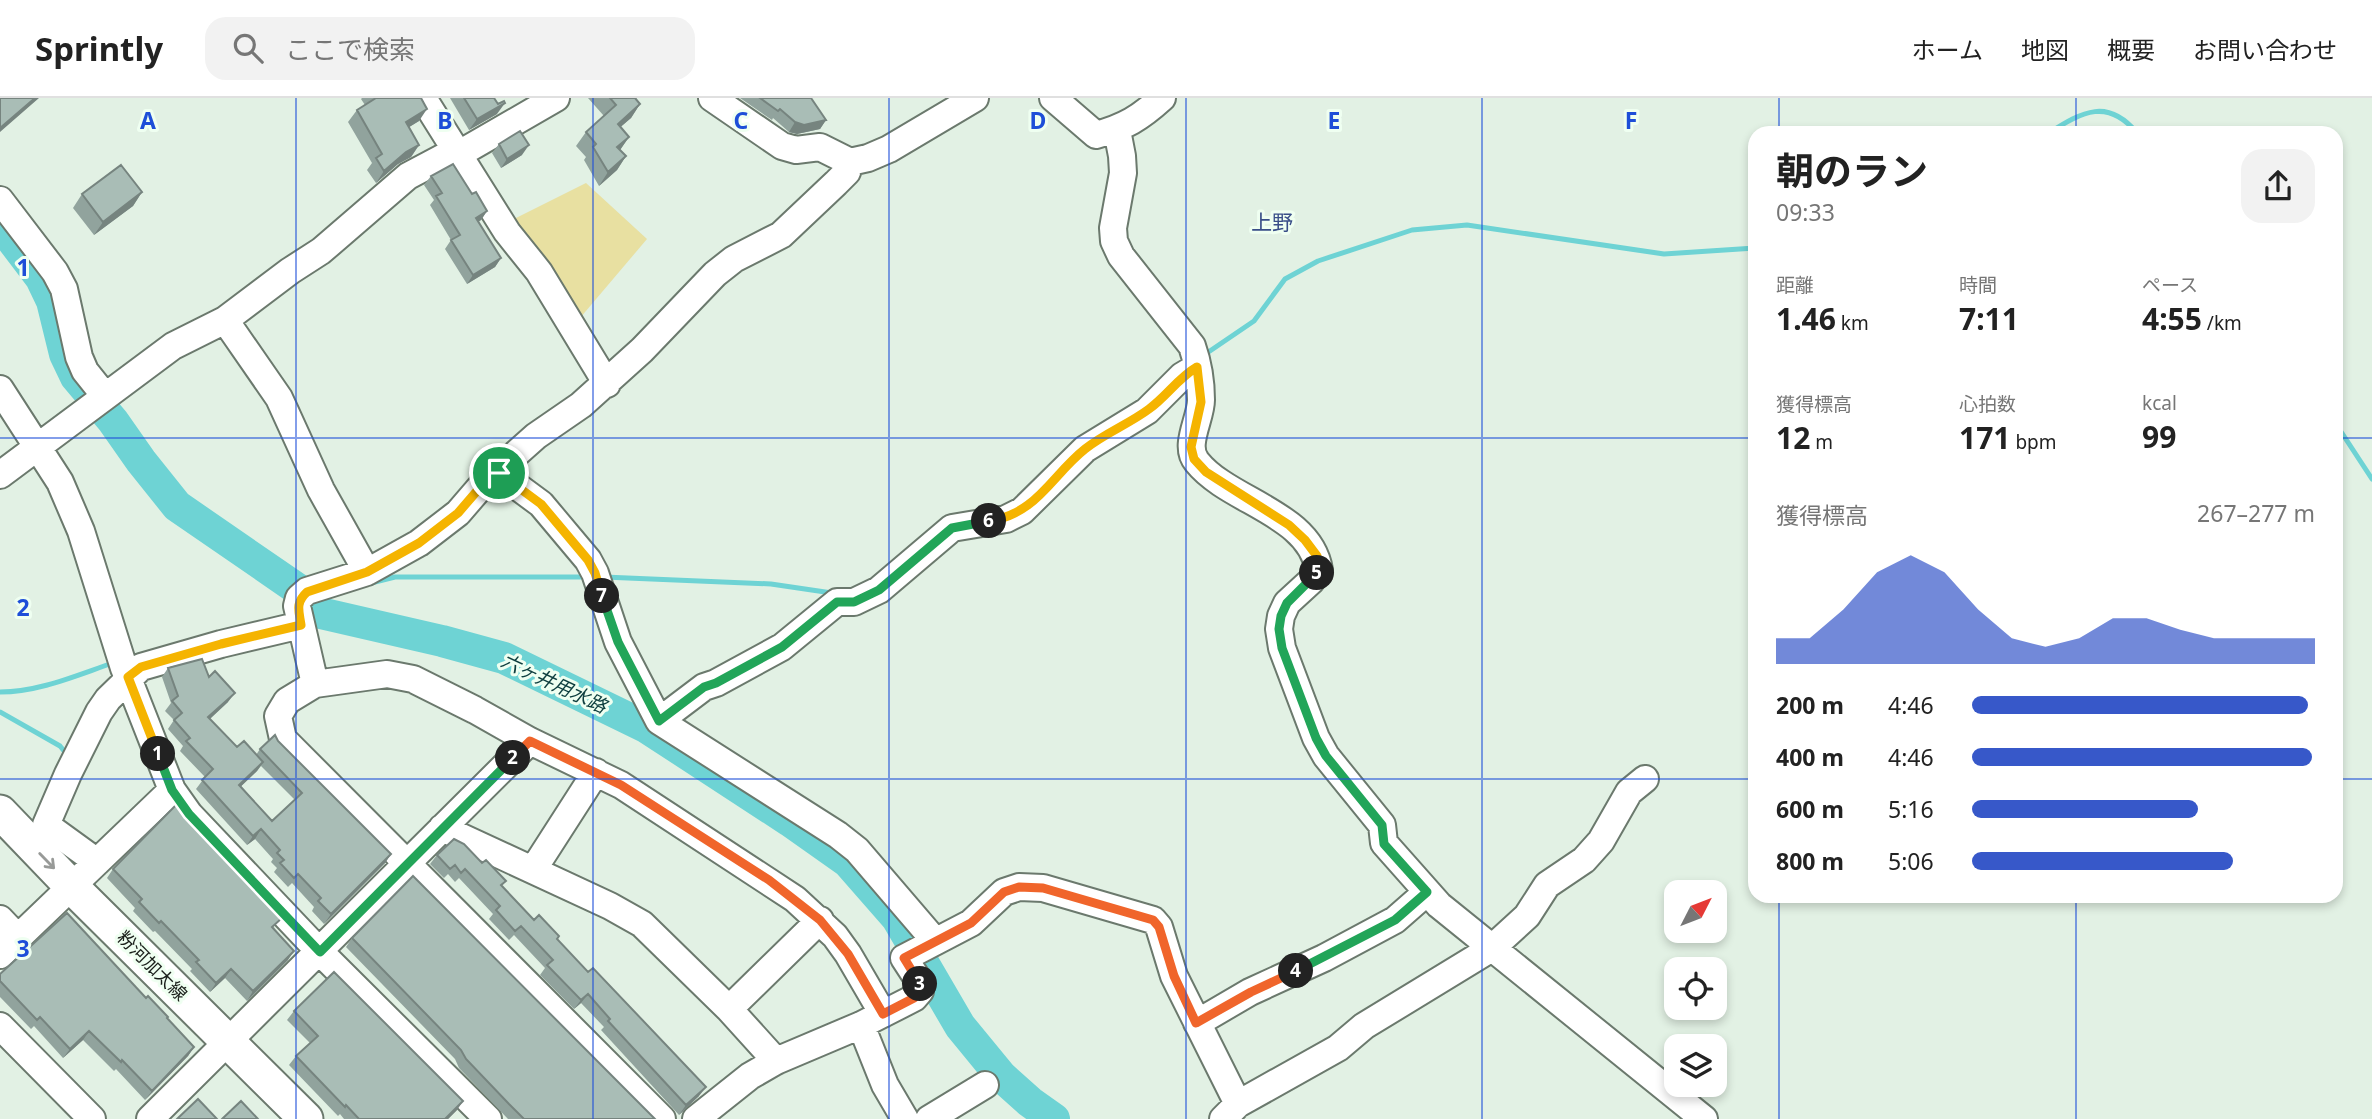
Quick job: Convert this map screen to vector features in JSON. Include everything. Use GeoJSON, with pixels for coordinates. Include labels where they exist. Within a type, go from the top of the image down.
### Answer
{"type":"FeatureCollection","features":[{"type":"Feature","properties":{"kind":"main road","name":"粉河加太線"},"geometry":{"type":"LineString","coordinates":[[0,812],[64,894],[220,1049],[306,1119]]}},
{"type":"Feature","properties":{"kind":"main road","name":"粉河加太線"},"geometry":{"type":"LineString","coordinates":[[0,845],[64,894]]}},
{"type":"Feature","properties":{"kind":"main road","name":"粉河加太線"},"geometry":{"type":"LineString","coordinates":[[220,1049],[276,1119]]}},
{"type":"Feature","properties":{"kind":"street"},"geometry":{"type":"LineString","coordinates":[[423,98],[507,232],[539,272],[607,384]]}},
{"type":"Feature","properties":{"kind":"street"},"geometry":{"type":"LineString","coordinates":[[0,475],[173,346],[225,320],[321,251],[408,176],[556,98]]}},
{"type":"Feature","properties":{"kind":"street"},"geometry":{"type":"LineString","coordinates":[[712,98],[782,146],[796,150],[820,147],[850,162],[889,149],[975,98]]}},
{"type":"Feature","properties":{"kind":"street"},"geometry":{"type":"LineString","coordinates":[[1053,98],[1096,135],[1117,130],[1140,118],[1162,98]]}},
{"type":"Feature","properties":{"kind":"street"},"geometry":{"type":"LineString","coordinates":[[1117,130],[1123,173],[1113,228],[1114,240],[1121,256],[1192,346],[1197,363],[1201,402],[1191,447],[1194,459],[1206,472],[1289,525],[1317,556],[1319,570],[1287,603],[1279,629],[1282,648],[1316,738],[1326,756],[1382,825],[1384,844],[1439,905],[1704,1119]]}},
{"type":"Feature","properties":{"kind":"street"},"geometry":{"type":"LineString","coordinates":[[124,665],[141,667],[221,644],[301,608],[419,543],[458,513],[489,477],[499,473],[509,460],[536,436],[607,384],[715,274],[734,259],[781,235],[836,183],[846,172],[850,162]]}},
{"type":"Feature","properties":{"kind":"street"},"geometry":{"type":"LineString","coordinates":[[0,200],[55,272],[64,289],[79,357],[99,400]]}},
{"type":"Feature","properties":{"kind":"street"},"geometry":{"type":"LineString","coordinates":[[225,320],[279,398],[321,490],[367,572]]}},
{"type":"Feature","properties":{"kind":"street"},"geometry":{"type":"LineString","coordinates":[[659,721],[704,687],[782,647],[837,602],[854,602],[879,590],[952,528],[1006,519],[1022,511],[1084,450],[1147,411],[1197,363]]}},
{"type":"Feature","properties":{"kind":"street"},"geometry":{"type":"LineString","coordinates":[[0,388],[60,482],[81,531],[124,665],[172,790],[189,814],[320,952],[488,1119]]}},
{"type":"Feature","properties":{"kind":"street"},"geometry":{"type":"LineString","coordinates":[[499,473],[541,504],[588,560],[618,642],[659,721],[838,835],[857,850],[924,947]]}},
{"type":"Feature","properties":{"kind":"street"},"geometry":{"type":"LineString","coordinates":[[301,608],[315,684]]}},
{"type":"Feature","properties":{"kind":"street"},"geometry":{"type":"LineString","coordinates":[[97,862],[46,825],[71,766],[124,665]]}},
{"type":"Feature","properties":{"kind":"street"},"geometry":{"type":"LineString","coordinates":[[662,1119],[283,739],[278,716],[287,701],[315,684],[387,674],[413,679],[530,741],[621,785],[769,880],[820,920],[848,954],[872,1020],[885,1085],[900,1117]]}},
{"type":"Feature","properties":{"kind":"street"},"geometry":{"type":"LineString","coordinates":[[150,1119],[530,741]]}},
{"type":"Feature","properties":{"kind":"street"},"geometry":{"type":"LineString","coordinates":[[533,870],[596,772]]}},
{"type":"Feature","properties":{"kind":"street"},"geometry":{"type":"LineString","coordinates":[[696,1119],[718,1099],[776,1061],[872,1020],[914,998],[920,991],[919,981],[904,958],[971,923],[1004,892],[1019,887],[1043,888],[1153,920],[1159,927],[1174,976],[1196,1023],[1230,1112],[1338,1048],[1364,1026],[1492,947],[1527,916],[1547,885],[1584,860],[1601,841],[1629,792],[1645,779]]}},
{"type":"Feature","properties":{"kind":"street"},"geometry":{"type":"LineString","coordinates":[[0,919],[10,947],[172,790]]}},
{"type":"Feature","properties":{"kind":"street"},"geometry":{"type":"LineString","coordinates":[[442,828],[610,906],[642,924],[729,1009],[776,1061]]}},
{"type":"Feature","properties":{"kind":"street"},"geometry":{"type":"LineString","coordinates":[[1196,1023],[1251,992],[1325,958],[1395,920],[1427,892]]}},
{"type":"Feature","properties":{"kind":"street"},"geometry":{"type":"LineString","coordinates":[[729,1009],[820,920]]}},
{"type":"Feature","properties":{"kind":"street"},"geometry":{"type":"LineString","coordinates":[[0,1026],[92,1119]]}},
{"type":"Feature","properties":{"kind":"street"},"geometry":{"type":"LineString","coordinates":[[929,1119],[985,1085]]}},
{"type":"Feature","properties":{"kind":"shaded area"},"geometry":{"type":"Polygon","coordinates":[[[586,183],[647,239],[580,318],[514,219],[586,183]]]}},
{"type":"Feature","properties":{"kind":"building"},"geometry":{"type":"Polygon","coordinates":[[[0,98],[35,98],[0,128],[0,98]]]}},
{"type":"Feature","properties":{"kind":"building"},"geometry":{"type":"Polygon","coordinates":[[[376,98],[421,98],[427,109],[406,122],[419,145],[406,152],[384,171],[376,158],[382,154],[357,110],[376,98]]]}},
{"type":"Feature","properties":{"kind":"building"},"geometry":{"type":"Polygon","coordinates":[[[464,98],[494,98],[498,104],[504,101],[505,103],[477,119],[464,98]]]}},
{"type":"Feature","properties":{"kind":"building"},"geometry":{"type":"Polygon","coordinates":[[[610,98],[635,98],[640,104],[618,124],[629,137],[617,147],[626,156],[608,172],[593,147],[596,144],[586,132],[616,105],[610,98]]]}},
{"type":"Feature","properties":{"kind":"building"},"geometry":{"type":"Polygon","coordinates":[[[760,98],[811,98],[826,120],[804,125],[795,122],[780,109],[778,111],[760,98]]]}},
{"type":"Feature","properties":{"kind":"building"},"geometry":{"type":"Polygon","coordinates":[[[520,131],[529,145],[507,159],[499,144],[520,131]]]}},
{"type":"Feature","properties":{"kind":"building"},"geometry":{"type":"Polygon","coordinates":[[[453,164],[472,194],[476,192],[487,211],[476,218],[501,258],[473,275],[451,240],[460,235],[436,196],[442,193],[431,176],[453,164]]]}},
{"type":"Feature","properties":{"kind":"building"},"geometry":{"type":"Polygon","coordinates":[[[121,165],[142,192],[103,222],[82,194],[121,165]]]}},
{"type":"Feature","properties":{"kind":"building"},"geometry":{"type":"Polygon","coordinates":[[[202,659],[209,677],[215,671],[235,693],[208,717],[237,747],[244,741],[263,762],[239,785],[272,821],[302,793],[260,749],[275,735],[391,854],[331,914],[318,901],[321,898],[298,874],[294,878],[280,863],[284,860],[277,853],[280,850],[261,829],[253,836],[202,780],[213,769],[186,741],[190,738],[174,720],[182,713],[172,701],[178,696],[168,668],[202,659]]]}},
{"type":"Feature","properties":{"kind":"building"},"geometry":{"type":"Polygon","coordinates":[[[176,805],[282,918],[272,927],[294,951],[253,991],[231,969],[216,983],[196,962],[199,960],[139,902],[142,899],[113,869],[176,805]]]}},
{"type":"Feature","properties":{"kind":"building"},"geometry":{"type":"Polygon","coordinates":[[[454,839],[464,844],[482,863],[486,860],[506,881],[501,885],[534,920],[539,915],[588,972],[593,968],[706,1087],[686,1105],[608,1021],[610,1019],[588,994],[581,1000],[547,965],[553,960],[521,926],[515,931],[496,910],[500,906],[465,869],[461,873],[455,865],[450,869],[437,855],[454,839]]]}},
{"type":"Feature","properties":{"kind":"building"},"geometry":{"type":"Polygon","coordinates":[[[413,876],[655,1119],[524,1119],[509,1104],[466,1059],[461,1050],[352,938],[413,876]]]}},
{"type":"Feature","properties":{"kind":"building"},"geometry":{"type":"Polygon","coordinates":[[[67,913],[194,1047],[152,1091],[89,1031],[70,1049],[40,1017],[37,1020],[0,981],[0,974],[67,913]]]}},
{"type":"Feature","properties":{"kind":"building"},"geometry":{"type":"Polygon","coordinates":[[[334,972],[463,1101],[445,1119],[359,1119],[296,1056],[318,1036],[294,1011],[334,972]]]}},
{"type":"Feature","properties":{"kind":"building"},"geometry":{"type":"Polygon","coordinates":[[[198,1099],[217,1119],[177,1119],[198,1099]]]}},
{"type":"Feature","properties":{"kind":"building"},"geometry":{"type":"Polygon","coordinates":[[[241,1101],[258,1119],[222,1119],[241,1101]]]}},
{"type":"Feature","properties":{"kind":"waterway"},"geometry":{"type":"LineString","coordinates":[[2061,126],[2084,114],[2095,112],[2116,115],[2130,126]]}},
{"type":"Feature","properties":{"kind":"waterway","name":"六ヶ井用水路"},"geometry":{"type":"LineString","coordinates":[[0,224],[41,278],[52,301],[65,354],[76,377],[177,506],[296,588],[316,612],[504,658],[646,727],[790,821],[848,862],[897,918],[960,1026],[1001,1076],[1054,1119]]}},
{"type":"Feature","properties":{"kind":"waterway"},"geometry":{"type":"LineString","coordinates":[[1204,355],[1254,321],[1285,279],[1318,261],[1412,230],[1467,225],[1664,254],[1748,248]]}},
{"type":"Feature","properties":{"kind":"waterway"},"geometry":{"type":"LineString","coordinates":[[2343,435],[2372,479]]}},
{"type":"Feature","properties":{"kind":"waterway"},"geometry":{"type":"LineString","coordinates":[[371,583],[395,577],[588,577]]}},
{"type":"Feature","properties":{"kind":"waterway"},"geometry":{"type":"LineString","coordinates":[[604,577],[771,584],[832,593]]}},
{"type":"Feature","properties":{"kind":"waterway"},"geometry":{"type":"LineString","coordinates":[[312,607],[328,596]]}},
{"type":"Feature","properties":{"kind":"waterway"},"geometry":{"type":"LineString","coordinates":[[0,692],[43,686],[113,663]]}},
{"type":"Feature","properties":{"kind":"waterway"},"geometry":{"type":"LineString","coordinates":[[0,712],[60,746],[69,757]]}},
{"type":"Feature","properties":{"kind":"district","name":"上野"},"geometry":{"type":"Point","coordinates":[1272,223]}},
{"type":"Feature","properties":{"kind":"route"},"geometry":{"type":"LineString","coordinates":[[1197,367],[1201,402],[1191,447],[1194,459],[1206,472],[1289,525],[1317,556],[1319,570],[1287,603],[1279,629],[1282,648],[1316,738],[1326,756],[1382,825],[1384,844],[1427,892],[1395,920],[1325,958],[1251,992],[1196,1023],[1164,951],[1159,927],[1153,920],[1043,888],[1019,887],[1004,892],[971,923],[904,958],[919,981],[920,991],[914,998],[883,1014],[835,936],[795,899],[621,785],[530,741],[320,952],[189,814],[172,790],[128,677],[141,667],[301,625],[299,598],[315,587],[367,572],[419,543],[458,513],[489,477],[499,473],[541,504],[588,560],[595,573],[618,642],[659,721],[704,687],[782,647],[837,602],[854,602],[879,590],[943,533],[952,528],[1006,519],[1022,511],[1084,450],[1147,411],[1182,376],[1197,367]]}}]}
